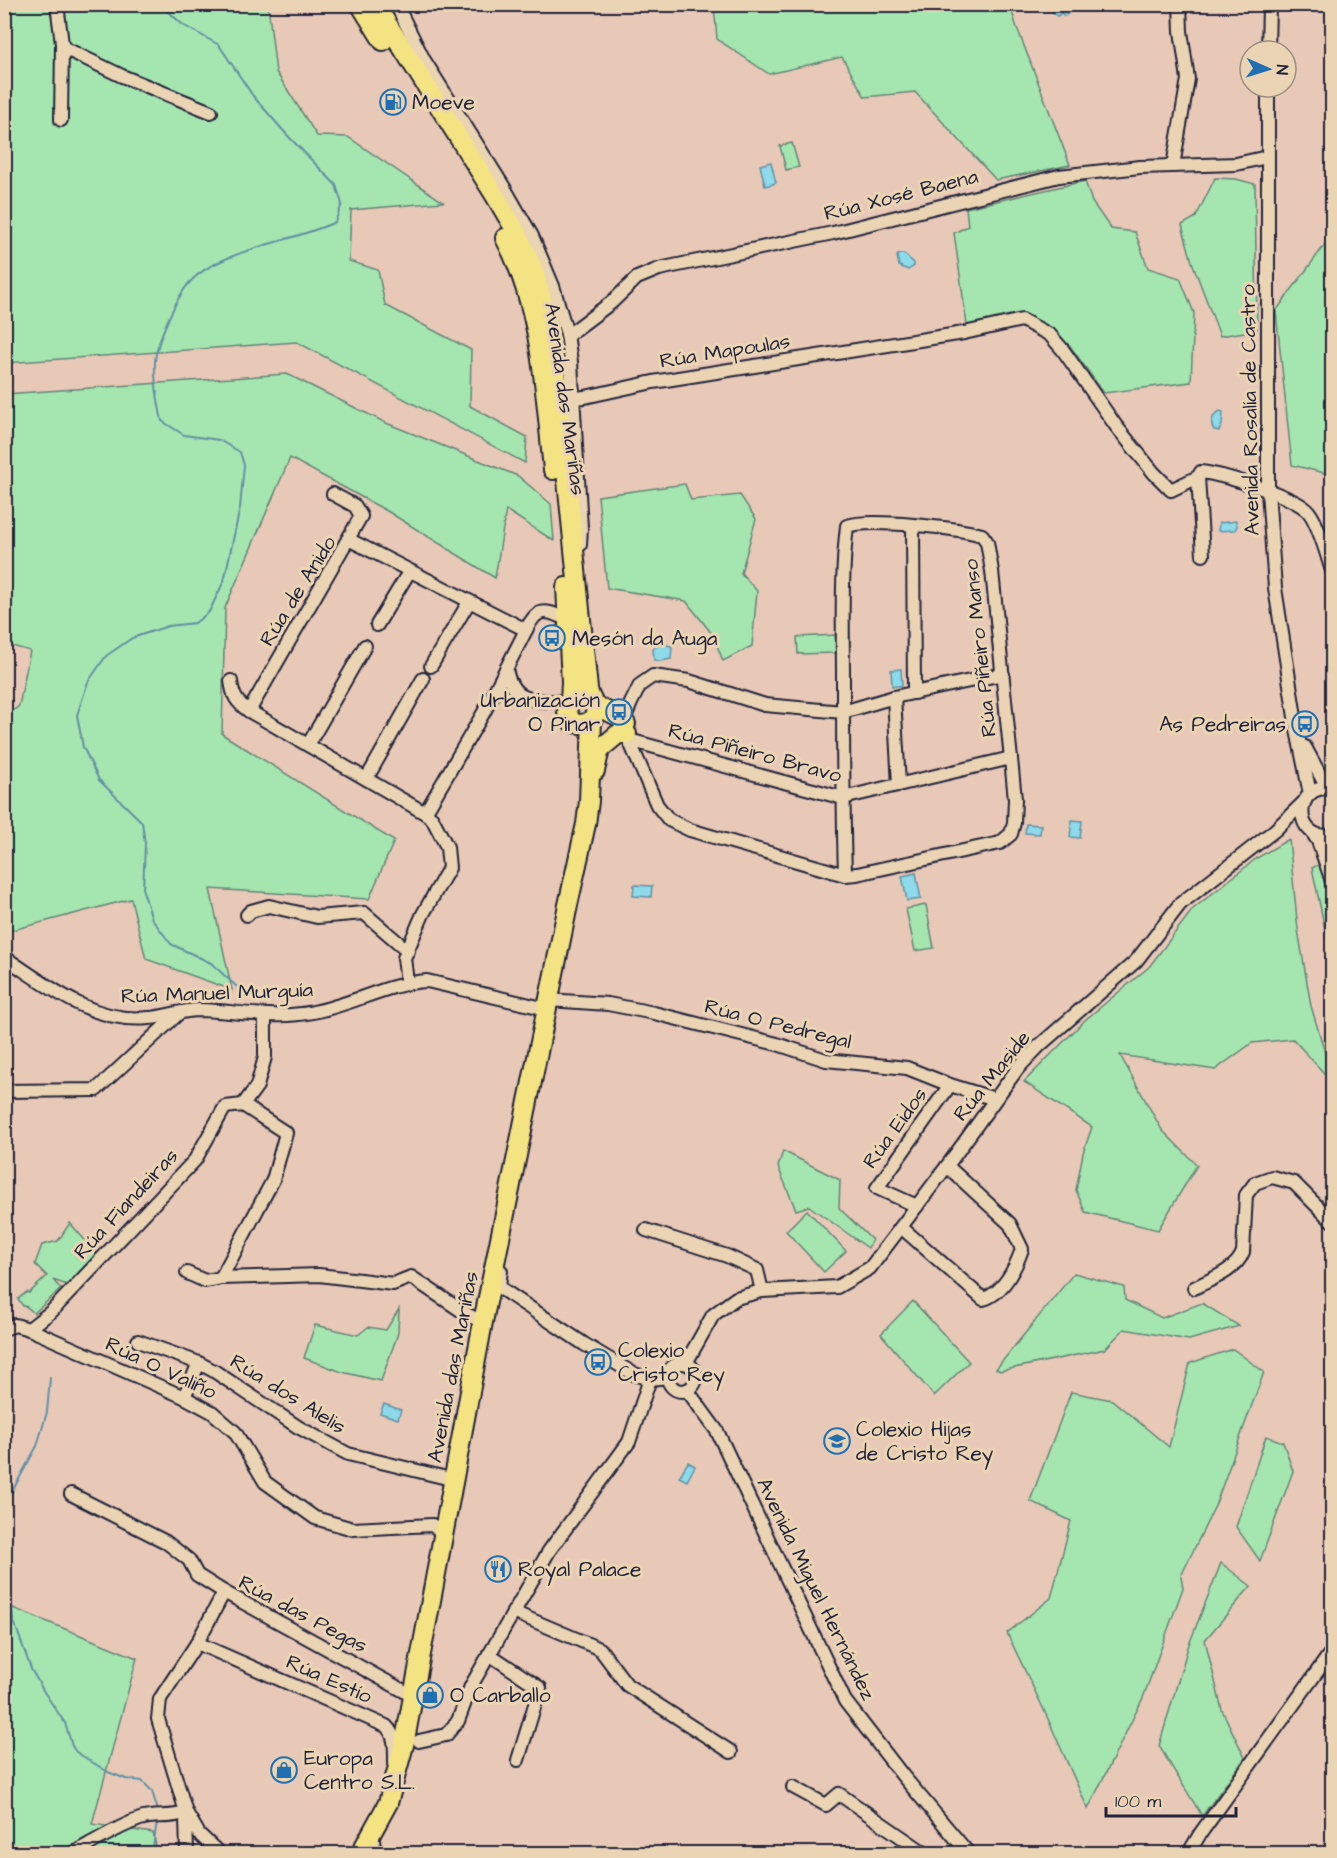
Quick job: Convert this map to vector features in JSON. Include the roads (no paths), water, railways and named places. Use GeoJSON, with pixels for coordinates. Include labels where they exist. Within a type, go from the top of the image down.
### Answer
{"type":"FeatureCollection","features":[{"type":"Feature","properties":{"kind":"highway","name":"Avenida das Mariñas"},"geometry":{"type":"LineString","coordinates":[[360,4],[493,215],[526,286],[542,367],[566,597],[570,701]]}},
{"type":"Feature","properties":{"kind":"highway","name":"Avenida das Mariñas"},"geometry":{"type":"LineString","coordinates":[[360,1854],[388,1803],[410,1739],[413,1696],[483,1322],[582,844],[589,801],[592,711],[576,579],[556,370],[547,316],[532,266],[517,233],[494,194],[375,4]]}},
{"type":"Feature","properties":{"kind":"highway"},"geometry":{"type":"LineString","coordinates":[[589,801],[600,749],[625,733],[592,711],[578,697],[570,701],[567,712],[573,722],[585,724],[592,711]]}},
{"type":"Feature","properties":{"kind":"highway","name":"Avenida das Mariñas"},"geometry":{"type":"LineString","coordinates":[[568,905],[584,775],[582,748],[573,722]]}},
{"type":"Feature","properties":{"kind":"highway","name":"Avenida das Mariñas"},"geometry":{"type":"LineString","coordinates":[[355,1854],[372,1834]]}},
{"type":"Feature","properties":{"kind":"street"},"geometry":{"type":"LineString","coordinates":[[57,4],[62,47],[61,120]]}},
{"type":"Feature","properties":{"kind":"street","name":"Avenida das Mariñas"},"geometry":{"type":"LineString","coordinates":[[396,4],[424,60],[532,236],[553,286],[567,334],[574,398],[581,528],[576,579]]}},
{"type":"Feature","properties":{"kind":"street"},"geometry":{"type":"LineString","coordinates":[[1173,166],[1188,79],[1181,31],[1180,4]]}},
{"type":"Feature","properties":{"kind":"street"},"geometry":{"type":"LineString","coordinates":[[1268,39],[1269,4]]}},
{"type":"Feature","properties":{"kind":"street"},"geometry":{"type":"LineString","coordinates":[[62,47],[122,76],[211,112]]}},
{"type":"Feature","properties":{"kind":"street","name":"Avenida Rosalía de Castro"},"geometry":{"type":"LineString","coordinates":[[1268,99],[1268,491],[1275,588],[1307,798],[1302,813],[1308,828]]}},
{"type":"Feature","properties":{"kind":"street","name":"Rúa Xosé Baena"},"geometry":{"type":"LineString","coordinates":[[567,334],[612,302],[637,278],[659,269],[833,233],[1059,176],[1173,166],[1236,164],[1267,157]]}},
{"type":"Feature","properties":{"kind":"street","name":"Rúa Mapoulas"},"geometry":{"type":"LineString","coordinates":[[574,398],[585,398],[652,382],[964,333],[1022,320],[1050,335],[1116,426],[1154,473],[1171,490],[1198,477]]}},
{"type":"Feature","properties":{"kind":"street"},"geometry":{"type":"LineString","coordinates":[[1203,555],[1198,477],[1201,472],[1268,491],[1308,510],[1332,571]]}},
{"type":"Feature","properties":{"kind":"street"},"geometry":{"type":"LineString","coordinates":[[333,494],[355,506],[361,516],[348,539]]}},
{"type":"Feature","properties":{"kind":"street","name":"Rúa Piñeiro Manso"},"geometry":{"type":"LineString","coordinates":[[625,733],[657,805],[669,820],[690,830],[844,875],[1000,843],[1011,834],[1015,799],[987,542],[981,535],[913,526],[857,522],[847,526],[843,560],[843,712]]}},
{"type":"Feature","properties":{"kind":"street"},"geometry":{"type":"LineString","coordinates":[[913,526],[914,693]]}},
{"type":"Feature","properties":{"kind":"street","name":"Rúa de Anido"},"geometry":{"type":"LineString","coordinates":[[249,711],[348,539],[526,630]]}},
{"type":"Feature","properties":{"kind":"street"},"geometry":{"type":"LineString","coordinates":[[377,626],[409,572]]}},
{"type":"Feature","properties":{"kind":"street"},"geometry":{"type":"LineString","coordinates":[[566,597],[559,616],[564,652],[570,664]]}},
{"type":"Feature","properties":{"kind":"street"},"geometry":{"type":"LineString","coordinates":[[431,666],[469,602]]}},
{"type":"Feature","properties":{"kind":"street"},"geometry":{"type":"LineString","coordinates":[[425,813],[484,712],[530,621],[540,612],[559,616]]}},
{"type":"Feature","properties":{"kind":"street"},"geometry":{"type":"LineString","coordinates":[[308,745],[365,646]]}},
{"type":"Feature","properties":{"kind":"street"},"geometry":{"type":"LineString","coordinates":[[506,669],[509,682],[518,695],[533,699],[570,701]]}},
{"type":"Feature","properties":{"kind":"street"},"geometry":{"type":"LineString","coordinates":[[625,733],[626,715],[635,694],[646,679],[653,676],[689,681],[765,705],[843,712],[894,697],[1003,674]]}},
{"type":"Feature","properties":{"kind":"street"},"geometry":{"type":"LineString","coordinates":[[367,778],[423,679]]}},
{"type":"Feature","properties":{"kind":"street"},"geometry":{"type":"LineString","coordinates":[[231,681],[237,703],[432,818],[447,847],[449,868],[423,914],[404,958],[407,982]]}},
{"type":"Feature","properties":{"kind":"street"},"geometry":{"type":"LineString","coordinates":[[894,697],[899,785]]}},
{"type":"Feature","properties":{"kind":"street"},"geometry":{"type":"LineString","coordinates":[[843,712],[844,875]]}},
{"type":"Feature","properties":{"kind":"street","name":"Avenida Rosalía de Castro"},"geometry":{"type":"LineString","coordinates":[[1297,730],[1317,773],[1330,789]]}},
{"type":"Feature","properties":{"kind":"street","name":"Rúa Piñeiro Bravo"},"geometry":{"type":"LineString","coordinates":[[625,733],[843,798],[1011,758]]}},
{"type":"Feature","properties":{"kind":"street"},"geometry":{"type":"LineString","coordinates":[[1307,798],[1321,789],[1330,789]]}},
{"type":"Feature","properties":{"kind":"street","name":"Rúa Maside"},"geometry":{"type":"LineString","coordinates":[[686,1363],[713,1315],[736,1298],[762,1291],[837,1287],[870,1268],[1018,1068],[1039,1046],[1136,961],[1180,904],[1275,830],[1307,798]]}},
{"type":"Feature","properties":{"kind":"street"},"geometry":{"type":"LineString","coordinates":[[1308,828],[1318,835],[1332,835]]}},
{"type":"Feature","properties":{"kind":"street"},"geometry":{"type":"LineString","coordinates":[[1308,828],[1318,841],[1332,874]]}},
{"type":"Feature","properties":{"kind":"street","name":"Rúa Maside"},"geometry":{"type":"LineString","coordinates":[[1275,830],[1308,828]]}},
{"type":"Feature","properties":{"kind":"street"},"geometry":{"type":"LineString","coordinates":[[247,915],[251,911],[269,906],[317,917],[364,913],[408,951]]}},
{"type":"Feature","properties":{"kind":"street","name":"Rúa Manuel Murguía"},"geometry":{"type":"LineString","coordinates":[[4,957],[72,1002],[117,1017],[148,1019],[196,1010],[265,1015],[311,1013],[344,1005],[407,982],[428,981],[504,1000],[548,1005]]}},
{"type":"Feature","properties":{"kind":"street","name":"Rúa O Pedregal"},"geometry":{"type":"LineString","coordinates":[[548,1005],[608,1004],[654,1013],[777,1044],[826,1060],[907,1068],[995,1099]]}},
{"type":"Feature","properties":{"kind":"street"},"geometry":{"type":"LineString","coordinates":[[4,1091],[96,1090],[179,1012]]}},
{"type":"Feature","properties":{"kind":"street"},"geometry":{"type":"LineString","coordinates":[[221,1278],[273,1180],[286,1132],[243,1105],[257,1086],[265,1058],[265,1015]]}},
{"type":"Feature","properties":{"kind":"street","name":"Rúa Eidos"},"geometry":{"type":"LineString","coordinates":[[917,1206],[877,1188],[950,1085]]}},
{"type":"Feature","properties":{"kind":"street","name":"Rúa Fiandeiras"},"geometry":{"type":"LineString","coordinates":[[29,1329],[52,1311],[195,1160],[225,1107],[243,1105]]}},
{"type":"Feature","properties":{"kind":"street"},"geometry":{"type":"LineString","coordinates":[[901,1227],[983,1299],[996,1293],[1016,1265],[1022,1249],[1010,1224],[947,1166]]}},
{"type":"Feature","properties":{"kind":"street"},"geometry":{"type":"LineString","coordinates":[[1194,1288],[1234,1266],[1240,1259],[1243,1252],[1246,1195],[1255,1183],[1272,1177],[1294,1183],[1332,1221]]}},
{"type":"Feature","properties":{"kind":"street"},"geometry":{"type":"LineString","coordinates":[[512,1183],[512,1213],[499,1281],[503,1290],[634,1374],[650,1379],[668,1377]]}},
{"type":"Feature","properties":{"kind":"street"},"geometry":{"type":"LineString","coordinates":[[646,1230],[727,1256],[757,1270],[762,1291]]}},
{"type":"Feature","properties":{"kind":"street"},"geometry":{"type":"LineString","coordinates":[[187,1273],[206,1281],[221,1278],[319,1275],[393,1284],[411,1277],[468,1315],[483,1322]]}},
{"type":"Feature","properties":{"kind":"street"},"geometry":{"type":"LineString","coordinates":[[470,1397],[477,1385],[495,1302],[506,1297],[515,1298]]}},
{"type":"Feature","properties":{"kind":"street"},"geometry":{"type":"LineString","coordinates":[[4,1329],[15,1325],[29,1329]]}},
{"type":"Feature","properties":{"kind":"street","name":"Rúa O Valiño"},"geometry":{"type":"LineString","coordinates":[[29,1329],[184,1397],[212,1412],[235,1432],[265,1482],[315,1518],[353,1530],[432,1526],[444,1536]]}},
{"type":"Feature","properties":{"kind":"street","name":"Rúa dos Alelis"},"geometry":{"type":"LineString","coordinates":[[138,1341],[199,1363],[244,1389],[298,1428],[348,1454],[455,1480]]}},
{"type":"Feature","properties":{"kind":"street"},"geometry":{"type":"LineString","coordinates":[[184,1397],[199,1363]]}},
{"type":"Feature","properties":{"kind":"street"},"geometry":{"type":"LineString","coordinates":[[686,1363],[693,1368],[696,1375],[694,1384],[687,1390],[674,1388],[668,1377],[674,1366],[686,1363]]}},
{"type":"Feature","properties":{"kind":"street"},"geometry":{"type":"LineString","coordinates":[[410,1739],[446,1735],[458,1721],[471,1686],[549,1551],[629,1442],[650,1379]]}},
{"type":"Feature","properties":{"kind":"street","name":"Avenida Miguel Hernández"},"geometry":{"type":"LineString","coordinates":[[687,1390],[717,1431],[845,1701],[903,1776],[969,1854]]}},
{"type":"Feature","properties":{"kind":"street"},"geometry":{"type":"LineString","coordinates":[[71,1494],[166,1542],[189,1560],[197,1575],[224,1592]]}},
{"type":"Feature","properties":{"kind":"street","name":"Rúa das Pegas"},"geometry":{"type":"LineString","coordinates":[[186,1812],[158,1719],[160,1699],[197,1643],[224,1592],[413,1696]]}},
{"type":"Feature","properties":{"kind":"street"},"geometry":{"type":"LineString","coordinates":[[513,1612],[600,1649],[627,1685],[731,1752]]}},
{"type":"Feature","properties":{"kind":"street","name":"Rúa Estío"},"geometry":{"type":"LineString","coordinates":[[197,1643],[386,1726],[394,1738],[394,1786]]}},
{"type":"Feature","properties":{"kind":"street"},"geometry":{"type":"LineString","coordinates":[[1188,1854],[1332,1651]]}},
{"type":"Feature","properties":{"kind":"street"},"geometry":{"type":"LineString","coordinates":[[489,1654],[540,1688],[518,1760]]}},
{"type":"Feature","properties":{"kind":"street"},"geometry":{"type":"LineString","coordinates":[[794,1787],[826,1805],[839,1794],[926,1854]]}},
{"type":"Feature","properties":{"kind":"street"},"geometry":{"type":"LineString","coordinates":[[186,1812],[193,1825],[215,1851]]}},
{"type":"Feature","properties":{"kind":"street"},"geometry":{"type":"LineString","coordinates":[[72,1854],[139,1820],[158,1815],[178,1816],[186,1812]]}},
{"type":"Feature","properties":{"kind":"street"},"geometry":{"type":"LineString","coordinates":[[186,1812],[187,1854]]}},
{"type":"Feature","properties":{"kind":"street"},"geometry":{"type":"LineString","coordinates":[[372,1834],[374,1847],[379,1854]]}},
{"type":"Feature","properties":{"kind":"street"},"geometry":{"type":"LineString","coordinates":[[192,1854],[201,1848],[215,1851]]}},
{"type":"Feature","properties":{"kind":"water"},"geometry":{"type":"Polygon","coordinates":[[[1054,5],[1068,7],[1067,15],[1064,16],[1062,13],[1057,16],[1053,13],[1054,5]]]}},
{"type":"Feature","properties":{"kind":"water"},"geometry":{"type":"Polygon","coordinates":[[[771,162],[776,183],[765,186],[760,165],[771,162]]]}},
{"type":"Feature","properties":{"kind":"water"},"geometry":{"type":"Polygon","coordinates":[[[904,254],[914,263],[914,266],[908,270],[899,266],[897,256],[904,254]]]}},
{"type":"Feature","properties":{"kind":"water"},"geometry":{"type":"Polygon","coordinates":[[[1220,411],[1223,412],[1219,431],[1214,430],[1212,422],[1220,411]]]}},
{"type":"Feature","properties":{"kind":"water"},"geometry":{"type":"Polygon","coordinates":[[[1236,521],[1235,530],[1218,531],[1219,523],[1236,521]]]}},
{"type":"Feature","properties":{"kind":"water"},"geometry":{"type":"Polygon","coordinates":[[[659,644],[672,646],[671,659],[654,660],[653,649],[659,644]]]}},
{"type":"Feature","properties":{"kind":"water"},"geometry":{"type":"Polygon","coordinates":[[[901,669],[902,686],[892,686],[891,670],[901,669]]]}},
{"type":"Feature","properties":{"kind":"water"},"geometry":{"type":"Polygon","coordinates":[[[1072,820],[1082,821],[1080,838],[1070,837],[1072,820]]]}},
{"type":"Feature","properties":{"kind":"water"},"geometry":{"type":"Polygon","coordinates":[[[1026,824],[1041,825],[1040,834],[1025,833],[1026,824]]]}},
{"type":"Feature","properties":{"kind":"water"},"geometry":{"type":"Polygon","coordinates":[[[916,873],[921,899],[907,901],[902,876],[916,873]]]}},
{"type":"Feature","properties":{"kind":"water"},"geometry":{"type":"Polygon","coordinates":[[[634,885],[652,886],[651,897],[633,896],[634,885]]]}},
{"type":"Feature","properties":{"kind":"water"},"geometry":{"type":"Polygon","coordinates":[[[384,1404],[401,1410],[398,1419],[380,1413],[384,1404]]]}},
{"type":"Feature","properties":{"kind":"water"},"geometry":{"type":"Polygon","coordinates":[[[688,1462],[695,1466],[687,1481],[679,1477],[688,1462]]]}},
{"type":"Feature","properties":{"kind":"waterway"},"geometry":{"type":"LineString","coordinates":[[160,4],[183,25],[219,45],[253,96],[336,185],[342,204],[335,222],[233,256],[208,268],[186,286],[174,306],[163,331],[155,362],[162,421],[184,435],[219,440],[240,452],[244,465],[240,508],[224,581],[209,612],[195,623],[168,626],[132,638],[106,656],[88,682],[77,715],[83,747],[99,780],[142,822],[145,843],[143,891],[152,919],[171,944],[211,963],[237,987]]}},
{"type":"Feature","properties":{"kind":"waterway"},"geometry":{"type":"LineString","coordinates":[[4,1506],[37,1446],[47,1412],[50,1378]]}},
{"type":"Feature","properties":{"kind":"waterway"},"geometry":{"type":"LineString","coordinates":[[4,1539],[13,1619],[31,1669],[65,1723],[72,1746],[76,1752],[108,1772],[126,1779],[142,1781],[152,1791],[158,1811]]}},
{"type":"Feature","properties":{"kind":"waterway"},"geometry":{"type":"LineString","coordinates":[[152,1854],[157,1821]]}},
{"type":"Feature","properties":{"kind":"place","name":"Moeve"},"geometry":{"type":"Point","coordinates":[393,102]}},
{"type":"Feature","properties":{"kind":"place","name":"Mesón da Auga"},"geometry":{"type":"Point","coordinates":[552,638]}},
{"type":"Feature","properties":{"kind":"place","name":"Urbanización O Pinar"},"geometry":{"type":"Point","coordinates":[619,712]}},
{"type":"Feature","properties":{"kind":"place","name":"As Pedreiras"},"geometry":{"type":"Point","coordinates":[1305,724]}},
{"type":"Feature","properties":{"kind":"place","name":"Colexio Cristo Rey"},"geometry":{"type":"Point","coordinates":[598,1362]}},
{"type":"Feature","properties":{"kind":"place","name":"Colexio Hijas de Cristo Rey"},"geometry":{"type":"Point","coordinates":[837,1441]}},
{"type":"Feature","properties":{"kind":"place","name":"Royal Palace"},"geometry":{"type":"Point","coordinates":[498,1569]}},
{"type":"Feature","properties":{"kind":"place","name":"O Carballo"},"geometry":{"type":"Point","coordinates":[430,1695]}},
{"type":"Feature","properties":{"kind":"place","name":"Europa Centro S.L."},"geometry":{"type":"Point","coordinates":[284,1770]}}]}
